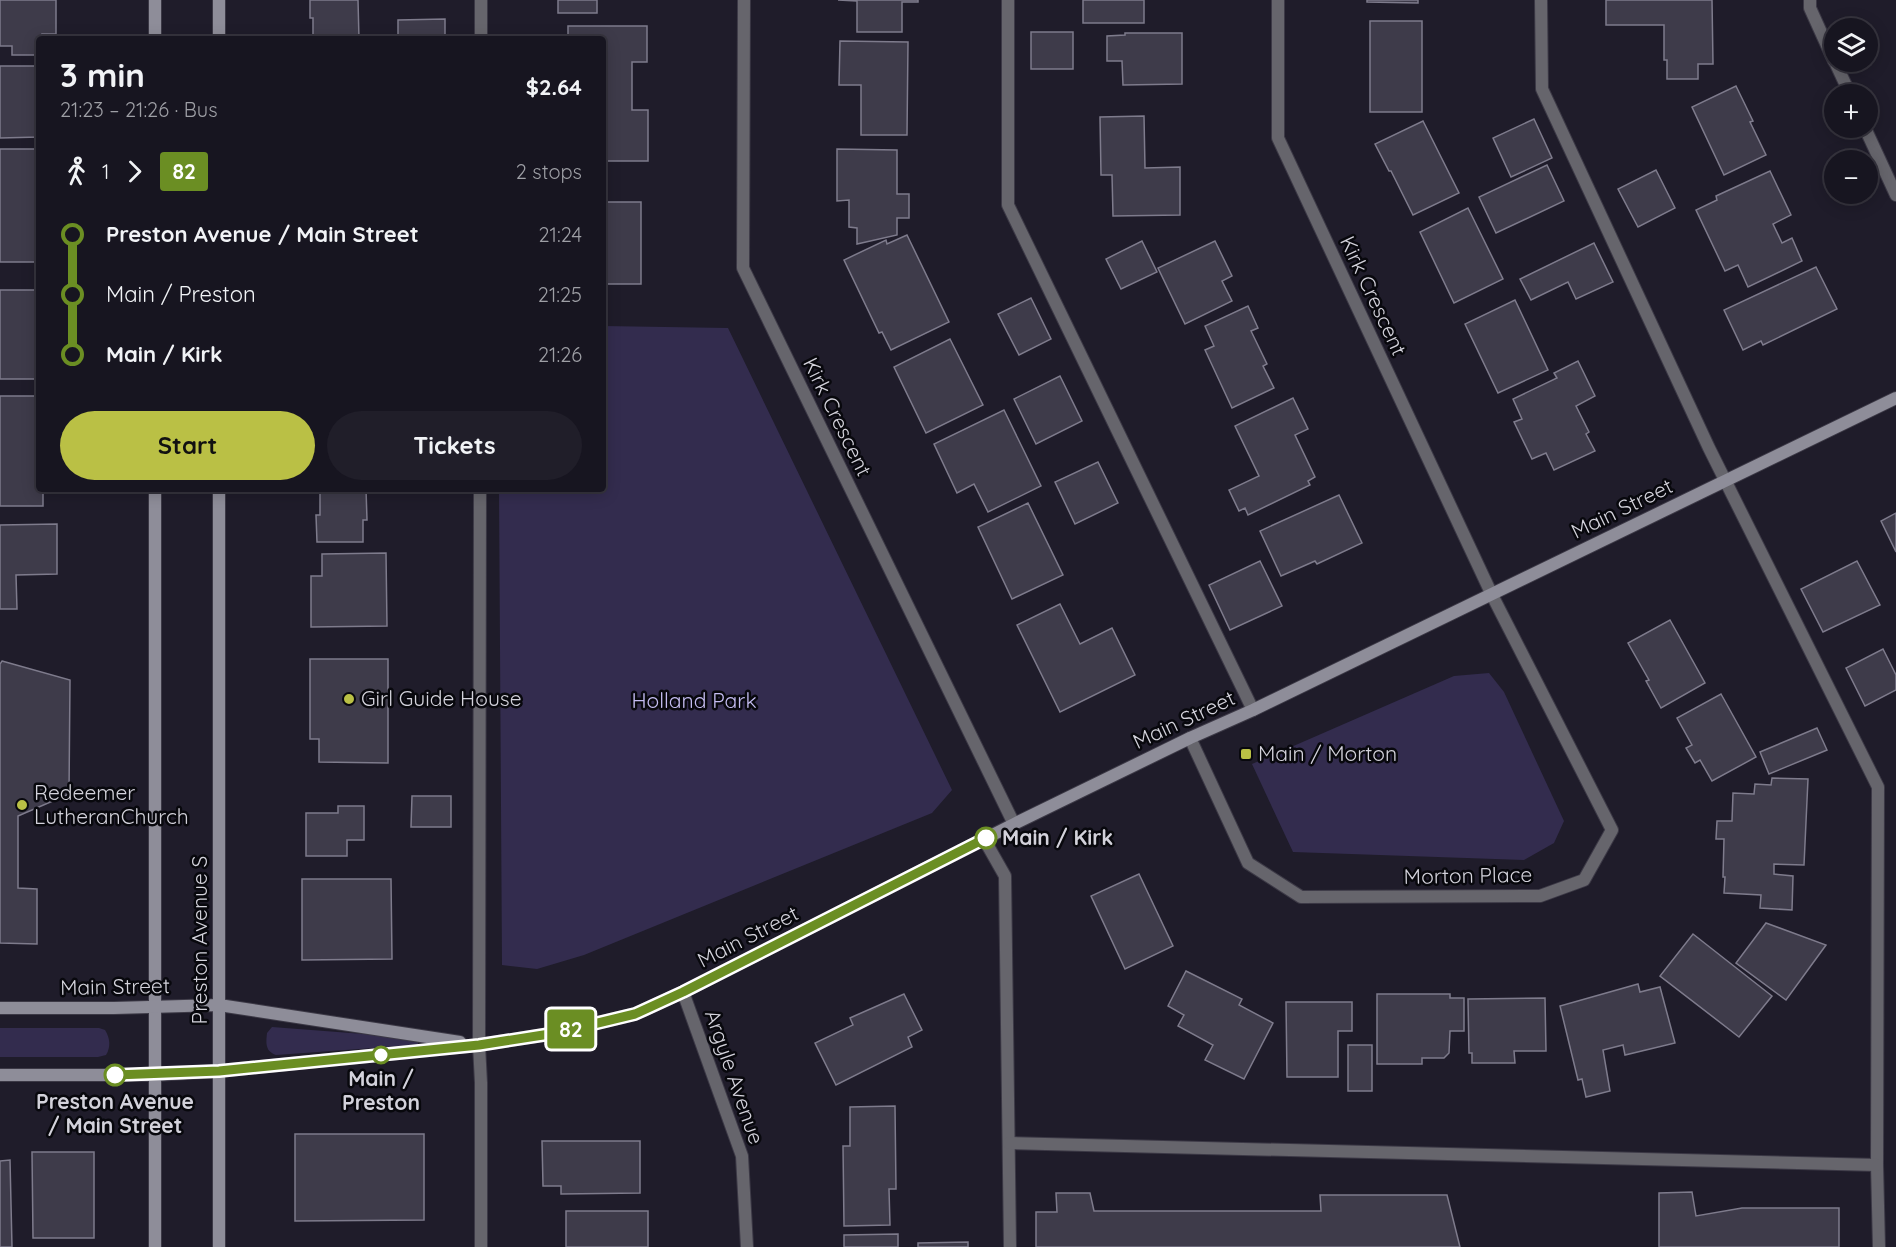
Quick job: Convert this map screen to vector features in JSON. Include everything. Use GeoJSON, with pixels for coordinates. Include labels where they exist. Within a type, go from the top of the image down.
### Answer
{"type":"FeatureCollection","features":[{"type":"Feature","properties":{"kind":"street"},"geometry":{"type":"LineString","coordinates":[[154,0],[155,36]]}},
{"type":"Feature","properties":{"kind":"street"},"geometry":{"type":"LineString","coordinates":[[219,0],[219,36]]}},
{"type":"Feature","properties":{"kind":"street"},"geometry":{"type":"LineString","coordinates":[[481,0],[481,36]]}},
{"type":"Feature","properties":{"kind":"street","name":"Kirk Crescent"},"geometry":{"type":"LineString","coordinates":[[744,0],[742,268],[1014,824]]}},
{"type":"Feature","properties":{"kind":"street"},"geometry":{"type":"LineString","coordinates":[[1008,0],[1008,205],[1253,710]]}},
{"type":"Feature","properties":{"kind":"street","name":"Kirk Crescent"},"geometry":{"type":"LineString","coordinates":[[1278,0],[1278,138],[1492,595]]}},
{"type":"Feature","properties":{"kind":"street"},"geometry":{"type":"LineString","coordinates":[[1541,0],[1542,89],[1725,481],[1878,787],[1877,1165],[1879,1247]]}},
{"type":"Feature","properties":{"kind":"street"},"geometry":{"type":"LineString","coordinates":[[1810,0],[1810,8],[1824,38]]}},
{"type":"Feature","properties":{"kind":"street"},"geometry":{"type":"LineString","coordinates":[[1870,138],[1896,195]]}},
{"type":"Feature","properties":{"kind":"street","name":"Main Street"},"geometry":{"type":"LineString","coordinates":[[0,1075],[154,1075],[219,1071],[479,1045],[556,1033],[635,1014],[683,992],[984,838],[1492,595],[1896,398]]}},
{"type":"Feature","properties":{"kind":"street"},"geometry":{"type":"LineString","coordinates":[[155,492],[155,1247]]}},
{"type":"Feature","properties":{"kind":"street","name":"Preston Avenue S"},"geometry":{"type":"LineString","coordinates":[[219,492],[219,1247]]}},
{"type":"Feature","properties":{"kind":"street"},"geometry":{"type":"LineString","coordinates":[[480,492],[481,1247]]}},
{"type":"Feature","properties":{"kind":"street","name":"Morton Place"},"geometry":{"type":"LineString","coordinates":[[1190,738],[1248,863],[1301,897],[1540,896],[1584,880],[1612,830],[1492,595]]}},
{"type":"Feature","properties":{"kind":"street"},"geometry":{"type":"LineString","coordinates":[[984,838],[1005,876],[1010,1247]]}},
{"type":"Feature","properties":{"kind":"street","name":"Argyle Avenue"},"geometry":{"type":"LineString","coordinates":[[683,992],[742,1156],[747,1247]]}},
{"type":"Feature","properties":{"kind":"street","name":"Main Street"},"geometry":{"type":"LineString","coordinates":[[0,1008],[219,1005],[479,1045]]}},
{"type":"Feature","properties":{"kind":"street"},"geometry":{"type":"LineString","coordinates":[[1009,1143],[1877,1165]]}},
{"type":"Feature","properties":{"kind":"green space","name":"Holland Park"},"geometry":{"type":"Polygon","coordinates":[[[606,326],[728,328],[952,790],[932,813],[584,955],[537,969],[502,965],[499,492],[606,492],[606,326]]]}},
{"type":"Feature","properties":{"kind":"green space"},"geometry":{"type":"Polygon","coordinates":[[[1489,673],[1504,692],[1564,821],[1554,843],[1524,860],[1293,852],[1252,764],[1454,676],[1489,673]]]}},
{"type":"Feature","properties":{"kind":"green space"},"geometry":{"type":"Polygon","coordinates":[[[272,1027],[403,1037],[418,1040],[418,1044],[276,1055],[268,1049],[267,1043],[267,1033],[272,1027]]]}},
{"type":"Feature","properties":{"kind":"green space"},"geometry":{"type":"Polygon","coordinates":[[[0,1028],[99,1028],[107,1033],[109,1049],[106,1055],[98,1057],[0,1057],[0,1028]]]}},
{"type":"Feature","properties":{"kind":"building"},"geometry":{"type":"Polygon","coordinates":[[[0,0],[56,0],[56,34],[36,36],[36,55],[12,55],[12,46],[0,46],[0,0]]]}},
{"type":"Feature","properties":{"kind":"building"},"geometry":{"type":"Polygon","coordinates":[[[310,0],[358,0],[359,36],[313,36],[313,18],[310,18],[310,0]]]}},
{"type":"Feature","properties":{"kind":"building"},"geometry":{"type":"Polygon","coordinates":[[[558,0],[597,0],[597,13],[558,13],[558,0]]]}},
{"type":"Feature","properties":{"kind":"building"},"geometry":{"type":"Polygon","coordinates":[[[838,0],[918,0],[918,2],[902,2],[902,32],[857,32],[857,1],[838,0]]]}},
{"type":"Feature","properties":{"kind":"building"},"geometry":{"type":"Polygon","coordinates":[[[1083,0],[1144,0],[1144,23],[1083,23],[1083,0]]]}},
{"type":"Feature","properties":{"kind":"building"},"geometry":{"type":"Polygon","coordinates":[[[1367,0],[1418,0],[1418,3],[1367,2],[1367,0]]]}},
{"type":"Feature","properties":{"kind":"building"},"geometry":{"type":"Polygon","coordinates":[[[1606,0],[1712,0],[1713,64],[1698,64],[1698,79],[1667,79],[1667,60],[1664,60],[1664,25],[1606,25],[1606,0]]]}},
{"type":"Feature","properties":{"kind":"building"},"geometry":{"type":"Polygon","coordinates":[[[445,19],[445,36],[398,36],[398,20],[445,19]]]}},
{"type":"Feature","properties":{"kind":"building"},"geometry":{"type":"Polygon","coordinates":[[[1370,21],[1422,21],[1422,112],[1370,112],[1370,21]]]}},
{"type":"Feature","properties":{"kind":"building"},"geometry":{"type":"Polygon","coordinates":[[[568,26],[647,26],[647,62],[632,62],[632,110],[648,110],[648,161],[606,161],[606,36],[568,36],[568,26]]]}},
{"type":"Feature","properties":{"kind":"building"},"geometry":{"type":"Polygon","coordinates":[[[1031,32],[1073,32],[1073,69],[1031,69],[1031,32]]]}},
{"type":"Feature","properties":{"kind":"building"},"geometry":{"type":"Polygon","coordinates":[[[1125,33],[1182,33],[1182,84],[1123,85],[1122,61],[1107,61],[1107,36],[1125,35],[1125,33]]]}},
{"type":"Feature","properties":{"kind":"building"},"geometry":{"type":"Polygon","coordinates":[[[840,41],[908,42],[907,135],[861,135],[861,85],[839,85],[840,41]]]}},
{"type":"Feature","properties":{"kind":"building"},"geometry":{"type":"Polygon","coordinates":[[[0,66],[36,66],[36,137],[0,138],[0,66]]]}},
{"type":"Feature","properties":{"kind":"building"},"geometry":{"type":"Polygon","coordinates":[[[1736,86],[1766,155],[1724,175],[1692,107],[1736,86]]]}},
{"type":"Feature","properties":{"kind":"building"},"geometry":{"type":"Polygon","coordinates":[[[1144,116],[1145,168],[1180,167],[1180,215],[1113,216],[1112,175],[1101,175],[1100,117],[1144,116]]]}},
{"type":"Feature","properties":{"kind":"building"},"geometry":{"type":"Polygon","coordinates":[[[1534,119],[1552,158],[1511,177],[1493,138],[1534,119]]]}},
{"type":"Feature","properties":{"kind":"building"},"geometry":{"type":"Polygon","coordinates":[[[1423,121],[1459,193],[1413,215],[1375,144],[1423,121]]]}},
{"type":"Feature","properties":{"kind":"building"},"geometry":{"type":"Polygon","coordinates":[[[0,149],[36,149],[36,262],[0,262],[0,149]]]}},
{"type":"Feature","properties":{"kind":"building"},"geometry":{"type":"Polygon","coordinates":[[[837,149],[897,150],[897,194],[909,194],[909,218],[897,218],[897,235],[857,244],[857,228],[849,227],[849,200],[837,201],[837,149]]]}},
{"type":"Feature","properties":{"kind":"building"},"geometry":{"type":"Polygon","coordinates":[[[1547,165],[1564,201],[1496,233],[1479,197],[1547,165]]]}},
{"type":"Feature","properties":{"kind":"building"},"geometry":{"type":"Polygon","coordinates":[[[1656,170],[1675,208],[1638,227],[1618,189],[1656,170]]]}},
{"type":"Feature","properties":{"kind":"building"},"geometry":{"type":"Polygon","coordinates":[[[1770,171],[1791,215],[1773,224],[1782,243],[1792,238],[1802,261],[1748,287],[1738,265],[1725,271],[1696,210],[1717,200],[1716,196],[1770,171]]]}},
{"type":"Feature","properties":{"kind":"building"},"geometry":{"type":"Polygon","coordinates":[[[606,202],[641,202],[641,284],[606,284],[606,202]]]}},
{"type":"Feature","properties":{"kind":"building"},"geometry":{"type":"Polygon","coordinates":[[[1468,208],[1503,279],[1454,303],[1420,232],[1468,208]]]}},
{"type":"Feature","properties":{"kind":"building"},"geometry":{"type":"Polygon","coordinates":[[[907,235],[949,322],[891,350],[882,332],[879,333],[844,260],[886,240],[887,244],[907,235]]]}},
{"type":"Feature","properties":{"kind":"building"},"geometry":{"type":"Polygon","coordinates":[[[1142,241],[1157,272],[1121,289],[1106,259],[1142,241]]]}},
{"type":"Feature","properties":{"kind":"building"},"geometry":{"type":"Polygon","coordinates":[[[1215,241],[1232,276],[1222,281],[1232,301],[1185,324],[1158,268],[1215,241]]]}},
{"type":"Feature","properties":{"kind":"building"},"geometry":{"type":"Polygon","coordinates":[[[1594,243],[1613,282],[1576,299],[1568,282],[1531,300],[1520,279],[1594,243]]]}},
{"type":"Feature","properties":{"kind":"building"},"geometry":{"type":"Polygon","coordinates":[[[1816,267],[1837,309],[1763,345],[1761,341],[1743,350],[1724,310],[1816,267]]]}},
{"type":"Feature","properties":{"kind":"building"},"geometry":{"type":"Polygon","coordinates":[[[0,290],[36,290],[36,379],[0,379],[0,290]]]}},
{"type":"Feature","properties":{"kind":"building"},"geometry":{"type":"Polygon","coordinates":[[[1031,298],[1051,339],[1019,355],[998,314],[1031,298]]]}},
{"type":"Feature","properties":{"kind":"building"},"geometry":{"type":"Polygon","coordinates":[[[1515,300],[1548,370],[1498,393],[1465,324],[1515,300]]]}},
{"type":"Feature","properties":{"kind":"building"},"geometry":{"type":"Polygon","coordinates":[[[1248,306],[1258,328],[1251,331],[1267,364],[1263,366],[1274,388],[1232,408],[1205,350],[1214,346],[1205,326],[1248,306]]]}},
{"type":"Feature","properties":{"kind":"building"},"geometry":{"type":"Polygon","coordinates":[[[950,339],[983,405],[926,433],[894,367],[950,339]]]}},
{"type":"Feature","properties":{"kind":"building"},"geometry":{"type":"Polygon","coordinates":[[[1578,361],[1595,396],[1576,406],[1589,432],[1586,434],[1595,451],[1554,470],[1546,453],[1532,459],[1514,422],[1522,419],[1513,399],[1557,378],[1554,373],[1578,361]]]}},
{"type":"Feature","properties":{"kind":"building"},"geometry":{"type":"Polygon","coordinates":[[[1060,376],[1082,421],[1036,444],[1014,399],[1060,376]]]}},
{"type":"Feature","properties":{"kind":"building"},"geometry":{"type":"Polygon","coordinates":[[[0,396],[36,396],[36,492],[43,492],[43,506],[0,506],[0,396]]]}},
{"type":"Feature","properties":{"kind":"building"},"geometry":{"type":"Polygon","coordinates":[[[1293,398],[1308,429],[1295,435],[1315,477],[1308,481],[1310,485],[1248,515],[1245,508],[1239,511],[1229,490],[1259,476],[1235,426],[1293,398]]]}},
{"type":"Feature","properties":{"kind":"building"},"geometry":{"type":"Polygon","coordinates":[[[1004,410],[1041,486],[988,512],[974,484],[957,493],[934,444],[1004,410]]]}},
{"type":"Feature","properties":{"kind":"building"},"geometry":{"type":"Polygon","coordinates":[[[1098,462],[1118,503],[1075,524],[1055,482],[1098,462]]]}},
{"type":"Feature","properties":{"kind":"building"},"geometry":{"type":"Polygon","coordinates":[[[320,492],[366,492],[367,520],[363,520],[363,542],[317,542],[316,515],[320,515],[320,492]]]}},
{"type":"Feature","properties":{"kind":"building"},"geometry":{"type":"Polygon","coordinates":[[[1339,495],[1362,543],[1317,564],[1315,561],[1281,576],[1260,531],[1339,495]]]}},
{"type":"Feature","properties":{"kind":"building"},"geometry":{"type":"Polygon","coordinates":[[[1028,503],[1063,575],[1012,599],[978,527],[1028,503]]]}},
{"type":"Feature","properties":{"kind":"building"},"geometry":{"type":"Polygon","coordinates":[[[1896,513],[1896,552],[1881,521],[1896,513]]]}},
{"type":"Feature","properties":{"kind":"building"},"geometry":{"type":"Polygon","coordinates":[[[57,524],[57,574],[16,575],[17,609],[0,609],[0,525],[57,524]]]}},
{"type":"Feature","properties":{"kind":"building"},"geometry":{"type":"Polygon","coordinates":[[[386,553],[387,626],[311,627],[311,576],[322,576],[322,554],[386,553]]]}},
{"type":"Feature","properties":{"kind":"building"},"geometry":{"type":"Polygon","coordinates":[[[1260,561],[1282,606],[1230,630],[1209,585],[1260,561]]]}},
{"type":"Feature","properties":{"kind":"building"},"geometry":{"type":"Polygon","coordinates":[[[1857,561],[1880,605],[1823,632],[1801,589],[1857,561]]]}},
{"type":"Feature","properties":{"kind":"building"},"geometry":{"type":"Polygon","coordinates":[[[1060,604],[1080,644],[1112,628],[1135,675],[1060,712],[1017,625],[1060,604]]]}},
{"type":"Feature","properties":{"kind":"building"},"geometry":{"type":"Polygon","coordinates":[[[1670,620],[1705,683],[1661,708],[1646,681],[1649,680],[1628,643],[1670,620]]]}},
{"type":"Feature","properties":{"kind":"building"},"geometry":{"type":"Polygon","coordinates":[[[1883,649],[1896,675],[1896,690],[1865,706],[1846,668],[1883,649]]]}},
{"type":"Feature","properties":{"kind":"building","name":"Girl Guide House"},"geometry":{"type":"Polygon","coordinates":[[[310,659],[388,659],[388,763],[319,762],[319,739],[310,739],[310,659]]]}},
{"type":"Feature","properties":{"kind":"building","name":"Redeemer LutheranChurch"},"geometry":{"type":"Polygon","coordinates":[[[2,661],[70,680],[69,794],[18,816],[18,888],[37,889],[37,944],[0,943],[0,664],[2,661]]]}},
{"type":"Feature","properties":{"kind":"building"},"geometry":{"type":"Polygon","coordinates":[[[1721,694],[1756,757],[1712,781],[1700,760],[1695,763],[1686,748],[1692,745],[1677,718],[1721,694]]]}},
{"type":"Feature","properties":{"kind":"building"},"geometry":{"type":"Polygon","coordinates":[[[1817,728],[1827,750],[1769,774],[1760,752],[1817,728]]]}},
{"type":"Feature","properties":{"kind":"building"},"geometry":{"type":"Polygon","coordinates":[[[1772,778],[1808,779],[1804,865],[1774,864],[1774,874],[1793,876],[1792,910],[1760,908],[1761,895],[1724,893],[1724,839],[1716,839],[1717,821],[1732,821],[1733,793],[1754,794],[1755,784],[1771,785],[1772,778]]]}},
{"type":"Feature","properties":{"kind":"building"},"geometry":{"type":"Polygon","coordinates":[[[412,796],[451,796],[451,827],[411,827],[412,796]]]}},
{"type":"Feature","properties":{"kind":"building"},"geometry":{"type":"Polygon","coordinates":[[[338,806],[364,806],[364,840],[347,840],[347,856],[306,856],[306,813],[338,813],[338,806]]]}},
{"type":"Feature","properties":{"kind":"building"},"geometry":{"type":"Polygon","coordinates":[[[1139,874],[1173,946],[1125,969],[1091,896],[1139,874]]]}},
{"type":"Feature","properties":{"kind":"building"},"geometry":{"type":"Polygon","coordinates":[[[302,879],[391,879],[392,959],[302,960],[302,879]]]}},
{"type":"Feature","properties":{"kind":"building"},"geometry":{"type":"Polygon","coordinates":[[[1766,923],[1826,945],[1786,1000],[1736,963],[1766,923]]]}},
{"type":"Feature","properties":{"kind":"building"},"geometry":{"type":"Polygon","coordinates":[[[1693,934],[1772,996],[1739,1037],[1660,976],[1693,934]]]}},
{"type":"Feature","properties":{"kind":"building"},"geometry":{"type":"Polygon","coordinates":[[[1186,971],[1242,999],[1239,1005],[1273,1023],[1244,1079],[1205,1060],[1213,1045],[1178,1026],[1184,1015],[1168,1006],[1186,971]]]}},
{"type":"Feature","properties":{"kind":"building"},"geometry":{"type":"Polygon","coordinates":[[[1638,984],[1640,992],[1660,987],[1675,1043],[1625,1055],[1623,1045],[1603,1050],[1610,1091],[1586,1097],[1582,1079],[1578,1080],[1560,1006],[1638,984]]]}},
{"type":"Feature","properties":{"kind":"building"},"geometry":{"type":"Polygon","coordinates":[[[904,994],[922,1030],[908,1037],[912,1047],[836,1085],[815,1043],[853,1025],[850,1018],[904,994]]]}},
{"type":"Feature","properties":{"kind":"building"},"geometry":{"type":"Polygon","coordinates":[[[1377,994],[1450,994],[1450,998],[1464,998],[1464,1031],[1450,1031],[1449,1053],[1444,1058],[1422,1058],[1422,1064],[1377,1064],[1377,994]]]}},
{"type":"Feature","properties":{"kind":"building"},"geometry":{"type":"Polygon","coordinates":[[[1545,998],[1546,1051],[1514,1051],[1515,1063],[1472,1063],[1472,1053],[1469,1053],[1468,999],[1545,998]]]}},
{"type":"Feature","properties":{"kind":"building"},"geometry":{"type":"Polygon","coordinates":[[[1286,1002],[1352,1002],[1352,1031],[1338,1031],[1338,1077],[1287,1077],[1286,1002]]]}},
{"type":"Feature","properties":{"kind":"building"},"geometry":{"type":"Polygon","coordinates":[[[1348,1045],[1372,1045],[1372,1091],[1348,1091],[1348,1045]]]}},
{"type":"Feature","properties":{"kind":"building"},"geometry":{"type":"Polygon","coordinates":[[[895,1106],[896,1189],[889,1189],[890,1225],[844,1226],[843,1146],[850,1146],[850,1107],[895,1106]]]}},
{"type":"Feature","properties":{"kind":"building"},"geometry":{"type":"Polygon","coordinates":[[[295,1134],[424,1134],[424,1220],[295,1221],[295,1134]]]}},
{"type":"Feature","properties":{"kind":"building"},"geometry":{"type":"Polygon","coordinates":[[[542,1141],[640,1141],[640,1193],[561,1194],[561,1186],[543,1186],[542,1141]]]}},
{"type":"Feature","properties":{"kind":"building"},"geometry":{"type":"Polygon","coordinates":[[[32,1152],[94,1152],[94,1238],[33,1238],[32,1152]]]}},
{"type":"Feature","properties":{"kind":"building"},"geometry":{"type":"Polygon","coordinates":[[[10,1160],[12,1247],[0,1247],[0,1161],[10,1160]]]}},
{"type":"Feature","properties":{"kind":"building"},"geometry":{"type":"Polygon","coordinates":[[[1692,1192],[1696,1216],[1742,1208],[1839,1208],[1839,1247],[1659,1247],[1659,1193],[1692,1192]]]}},
{"type":"Feature","properties":{"kind":"building"},"geometry":{"type":"Polygon","coordinates":[[[1056,1193],[1090,1193],[1094,1211],[1321,1211],[1320,1195],[1447,1195],[1460,1247],[1036,1247],[1036,1212],[1057,1212],[1056,1193]]]}},
{"type":"Feature","properties":{"kind":"building"},"geometry":{"type":"Polygon","coordinates":[[[566,1211],[648,1211],[648,1247],[566,1247],[566,1211]]]}},
{"type":"Feature","properties":{"kind":"building"},"geometry":{"type":"Polygon","coordinates":[[[898,1234],[898,1247],[844,1247],[844,1235],[898,1234]]]}},
{"type":"Feature","properties":{"kind":"building"},"geometry":{"type":"Polygon","coordinates":[[[968,1242],[968,1247],[918,1247],[918,1243],[968,1242]]]}},
{"type":"Feature","properties":{"kind":"bus line","name":"82"},"geometry":{"type":"LineString","coordinates":[[115,1075],[219,1071],[479,1045],[556,1033],[635,1014],[683,992],[986,838]]}},
{"type":"Feature","properties":{"kind":"place","name":"Girl Guide House"},"geometry":{"type":"Point","coordinates":[349,699]}},
{"type":"Feature","properties":{"kind":"place","name":"Main / Morton"},"geometry":{"type":"Point","coordinates":[1246,754]}},
{"type":"Feature","properties":{"kind":"place","name":"Redeemer LutheranChurch"},"geometry":{"type":"Point","coordinates":[22,805]}},
{"type":"Feature","properties":{"kind":"place","name":"Main / Kirk"},"geometry":{"type":"Point","coordinates":[986,838]}},
{"type":"Feature","properties":{"kind":"place","name":"Main / Preston"},"geometry":{"type":"Point","coordinates":[381,1055]}},
{"type":"Feature","properties":{"kind":"place","name":"Preston Avenue / Main Street"},"geometry":{"type":"Point","coordinates":[115,1075]}}]}
